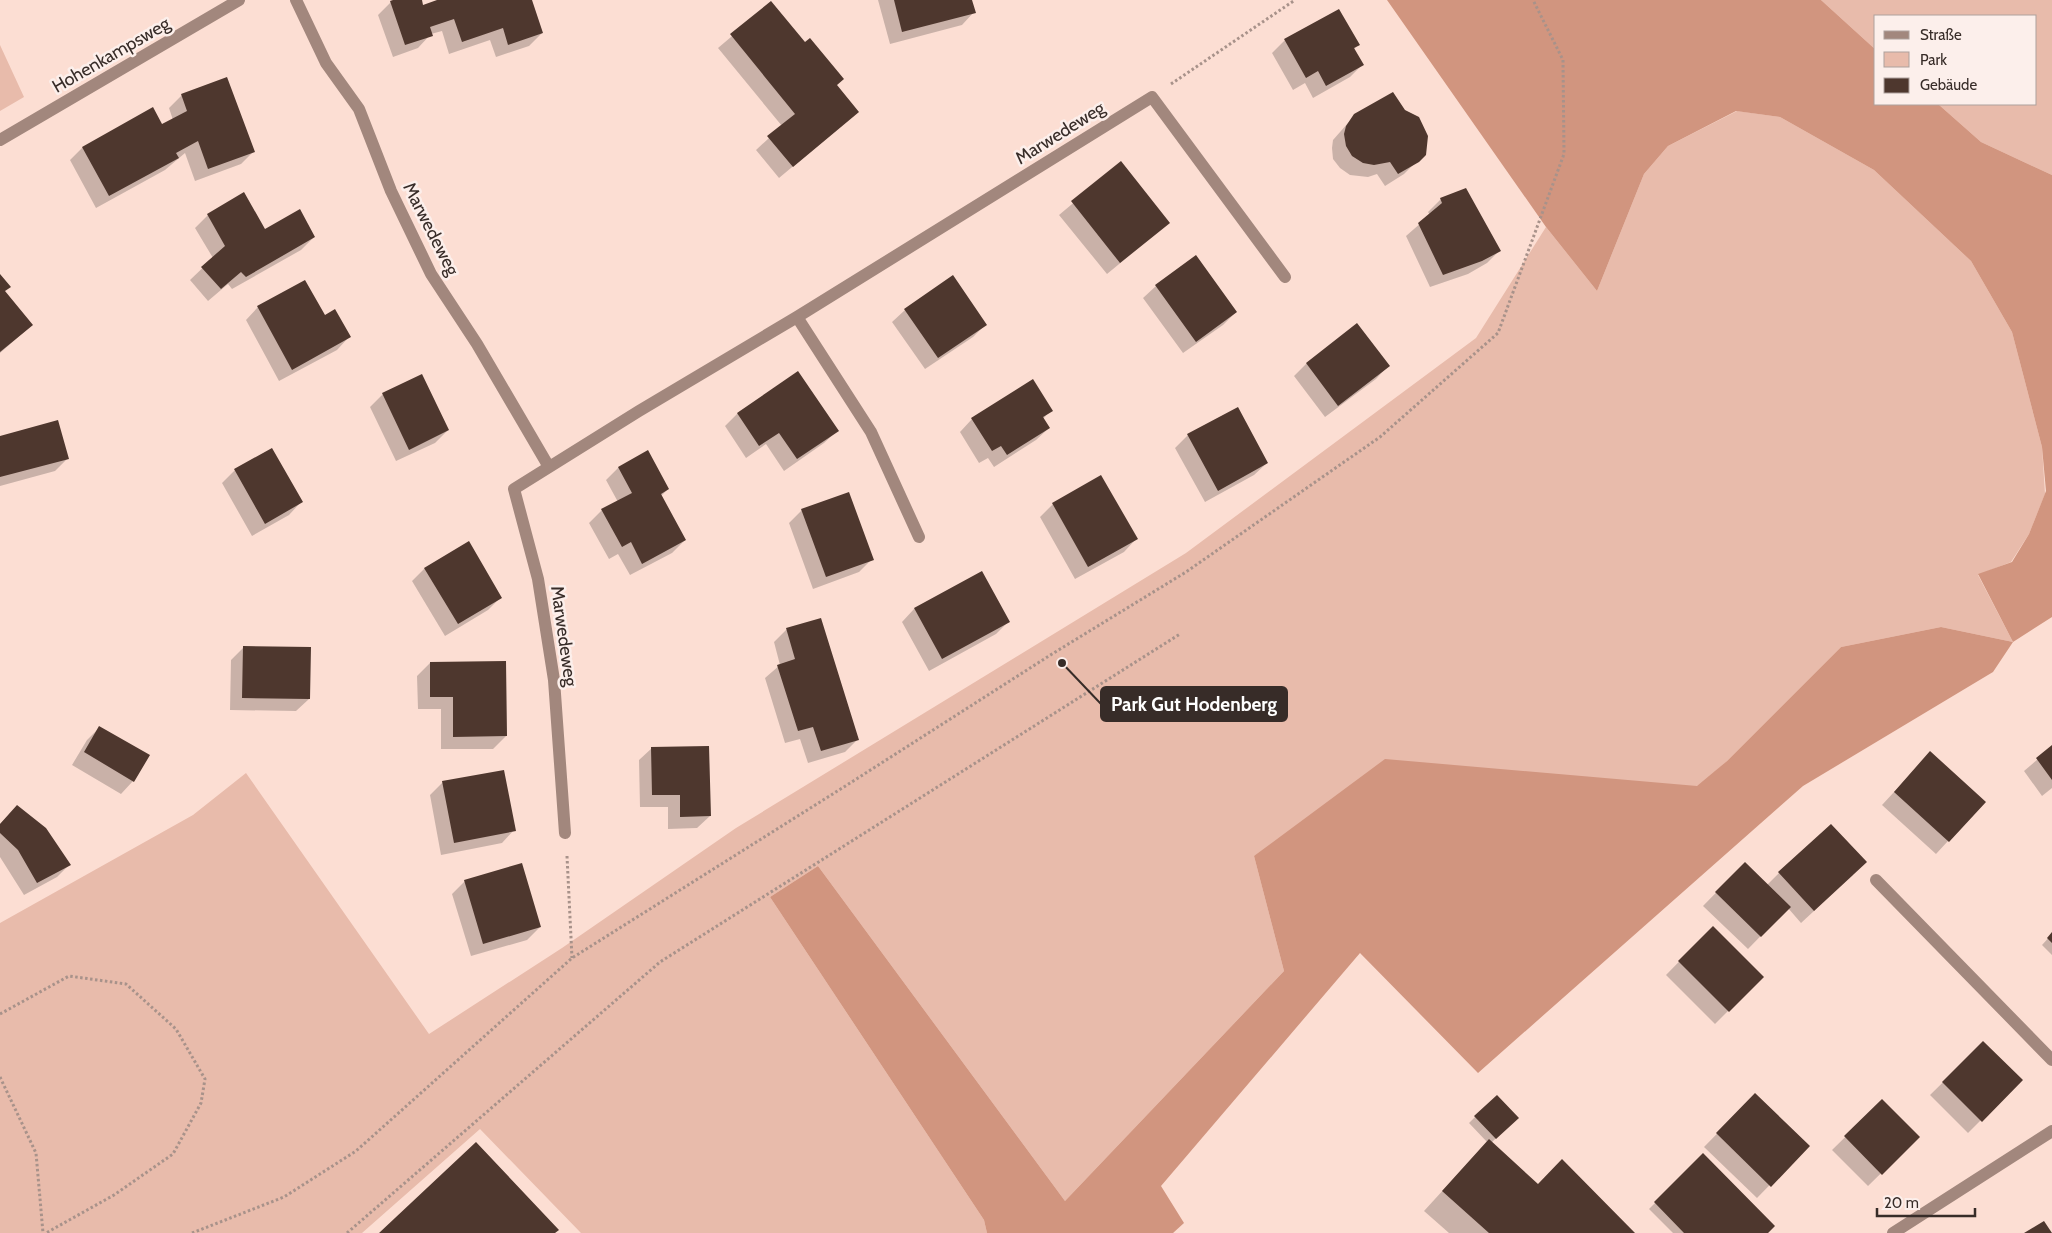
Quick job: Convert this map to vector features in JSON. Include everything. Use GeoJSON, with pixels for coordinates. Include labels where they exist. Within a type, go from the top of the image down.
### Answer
{"type":"FeatureCollection","features":[{"type":"Feature","properties":{"kind":"street","name":"Hohenkampsweg"},"geometry":{"type":"LineString","coordinates":[[0,140],[239,0]]}},
{"type":"Feature","properties":{"kind":"street","name":"Marwedeweg"},"geometry":{"type":"LineString","coordinates":[[296,0],[326,62],[359,109],[391,191],[431,274],[477,344],[549,468]]}},
{"type":"Feature","properties":{"kind":"street","name":"Marwedeweg"},"geometry":{"type":"LineString","coordinates":[[565,833],[551,662],[538,579],[514,489],[639,411],[797,317],[1152,97]]}},
{"type":"Feature","properties":{"kind":"street"},"geometry":{"type":"LineString","coordinates":[[1152,97],[1285,277]]}},
{"type":"Feature","properties":{"kind":"street"},"geometry":{"type":"LineString","coordinates":[[797,317],[871,432],[920,537]]}},
{"type":"Feature","properties":{"kind":"street"},"geometry":{"type":"LineString","coordinates":[[1876,880],[2052,1060]]}},
{"type":"Feature","properties":{"kind":"street"},"geometry":{"type":"LineString","coordinates":[[1893,1233],[2052,1131]]}},
{"type":"Feature","properties":{"kind":"path"},"geometry":{"type":"LineString","coordinates":[[1152,97],[1295,0]]}},
{"type":"Feature","properties":{"kind":"path"},"geometry":{"type":"LineString","coordinates":[[192,1233],[284,1196],[356,1151],[572,958],[847,786],[1052,654],[1186,572],[1380,437],[1498,334],[1564,154],[1563,60],[1533,0]]}},
{"type":"Feature","properties":{"kind":"path"},"geometry":{"type":"LineString","coordinates":[[347,1233],[660,962],[1180,634]]}},
{"type":"Feature","properties":{"kind":"path"},"geometry":{"type":"LineString","coordinates":[[565,833],[572,958]]}},
{"type":"Feature","properties":{"kind":"path"},"geometry":{"type":"LineString","coordinates":[[0,1014],[70,976],[126,984],[176,1029],[205,1079],[201,1104],[173,1154],[114,1195],[44,1233],[36,1153],[0,1077]]}},
{"type":"Feature","properties":{"kind":"green space"},"geometry":{"type":"Polygon","coordinates":[[[1821,0],[2052,0],[2052,175],[1981,142],[1939,105],[2037,105],[2037,15],[1874,15],[1874,48],[1821,0]]]}},
{"type":"Feature","properties":{"kind":"green space"},"geometry":{"type":"Polygon","coordinates":[[[0,45],[24,97],[0,111],[0,45]]]}},
{"type":"Feature","properties":{"kind":"green space"},"geometry":{"type":"Polygon","coordinates":[[[1737,111],[1780,117],[1874,170],[1971,261],[2012,332],[2042,447],[2045,494],[2029,534],[2011,562],[1978,575],[2013,642],[1941,627],[1841,647],[1727,761],[1698,787],[1254,856],[1284,971],[1065,1201],[818,866],[770,897],[984,1220],[987,1233],[581,1233],[480,1129],[362,1233],[0,1233],[0,923],[193,815],[246,773],[429,1034],[562,948],[736,828],[1186,553],[1476,338],[1546,227],[1597,291],[1644,174],[1668,146],[1737,111]]]}},
{"type":"Feature","properties":{"kind":"shaded area"},"geometry":{"type":"Polygon","coordinates":[[[1387,0],[1821,0],[1874,48],[1874,105],[1939,105],[1981,142],[2052,175],[2052,617],[2013,642],[1978,574],[2012,562],[2029,534],[2046,491],[2042,447],[2012,332],[1971,261],[1874,170],[1780,117],[1736,111],[1668,146],[1644,174],[1597,291],[1546,227],[1387,0]]]}},
{"type":"Feature","properties":{"kind":"shaded area"},"geometry":{"type":"Polygon","coordinates":[[[1941,627],[2013,642],[1993,672],[1803,786],[1478,1073],[1360,953],[1161,1186],[1184,1223],[1173,1233],[987,1233],[984,1220],[770,897],[818,866],[1065,1201],[1284,971],[1254,856],[1385,759],[1697,786],[1727,761],[1841,647],[1941,627]]]}},
{"type":"Feature","properties":{"kind":"building"},"geometry":{"type":"Polygon","coordinates":[[[422,0],[423,5],[437,0],[532,0],[543,33],[508,45],[503,28],[462,42],[454,19],[430,27],[433,36],[405,45],[390,1],[422,0]]]}},
{"type":"Feature","properties":{"kind":"building"},"geometry":{"type":"Polygon","coordinates":[[[894,0],[972,0],[976,13],[902,32],[894,0]]]}},
{"type":"Feature","properties":{"kind":"building"},"geometry":{"type":"Polygon","coordinates":[[[771,1],[805,42],[810,38],[844,79],[837,85],[859,112],[793,167],[767,136],[795,114],[730,34],[771,1]]]}},
{"type":"Feature","properties":{"kind":"building"},"geometry":{"type":"Polygon","coordinates":[[[1339,9],[1360,45],[1354,48],[1364,65],[1326,86],[1318,71],[1306,78],[1284,39],[1339,9]]]}},
{"type":"Feature","properties":{"kind":"building"},"geometry":{"type":"Polygon","coordinates":[[[227,77],[255,152],[208,169],[198,141],[176,153],[179,158],[109,196],[82,147],[153,107],[162,124],[187,111],[181,94],[227,77]]]}},
{"type":"Feature","properties":{"kind":"building"},"geometry":{"type":"Polygon","coordinates":[[[1393,92],[1405,110],[1419,117],[1428,136],[1426,155],[1419,162],[1398,174],[1390,162],[1374,165],[1363,163],[1352,156],[1346,146],[1344,134],[1346,126],[1354,114],[1393,92]]]}},
{"type":"Feature","properties":{"kind":"building"},"geometry":{"type":"Polygon","coordinates":[[[1121,161],[1170,223],[1120,263],[1071,201],[1121,161]]]}},
{"type":"Feature","properties":{"kind":"building"},"geometry":{"type":"Polygon","coordinates":[[[1466,188],[1501,251],[1482,261],[1443,275],[1418,223],[1442,203],[1440,198],[1466,188]]]}},
{"type":"Feature","properties":{"kind":"building"},"geometry":{"type":"Polygon","coordinates":[[[244,192],[265,229],[300,209],[315,237],[246,277],[241,272],[221,289],[201,267],[225,246],[207,214],[244,192]]]}},
{"type":"Feature","properties":{"kind":"building"},"geometry":{"type":"Polygon","coordinates":[[[1196,255],[1237,312],[1196,342],[1155,285],[1196,255]]]}},
{"type":"Feature","properties":{"kind":"building"},"geometry":{"type":"Polygon","coordinates":[[[0,274],[11,287],[5,291],[33,325],[0,352],[0,274]]]}},
{"type":"Feature","properties":{"kind":"building"},"geometry":{"type":"Polygon","coordinates":[[[953,275],[987,325],[938,358],[904,309],[953,275]]]}},
{"type":"Feature","properties":{"kind":"building"},"geometry":{"type":"Polygon","coordinates":[[[305,280],[325,315],[335,309],[351,337],[292,370],[257,306],[305,280]]]}},
{"type":"Feature","properties":{"kind":"building"},"geometry":{"type":"Polygon","coordinates":[[[1357,323],[1390,366],[1338,406],[1306,363],[1357,323]]]}},
{"type":"Feature","properties":{"kind":"building"},"geometry":{"type":"Polygon","coordinates":[[[798,371],[839,431],[797,459],[779,433],[759,446],[737,413],[798,371]]]}},
{"type":"Feature","properties":{"kind":"building"},"geometry":{"type":"Polygon","coordinates":[[[422,374],[449,430],[409,450],[382,393],[422,374]]]}},
{"type":"Feature","properties":{"kind":"building"},"geometry":{"type":"Polygon","coordinates":[[[1033,379],[1053,411],[1043,417],[1050,428],[1007,455],[1001,446],[992,451],[971,418],[1033,379]]]}},
{"type":"Feature","properties":{"kind":"building"},"geometry":{"type":"Polygon","coordinates":[[[1238,407],[1268,463],[1218,491],[1187,434],[1238,407]]]}},
{"type":"Feature","properties":{"kind":"building"},"geometry":{"type":"Polygon","coordinates":[[[58,420],[69,459],[0,477],[0,436],[58,420]]]}},
{"type":"Feature","properties":{"kind":"building"},"geometry":{"type":"Polygon","coordinates":[[[272,448],[303,502],[265,524],[234,469],[272,448]]]}},
{"type":"Feature","properties":{"kind":"building"},"geometry":{"type":"Polygon","coordinates":[[[648,450],[669,489],[661,494],[686,540],[642,564],[631,542],[622,547],[601,509],[632,493],[618,467],[648,450]]]}},
{"type":"Feature","properties":{"kind":"building"},"geometry":{"type":"Polygon","coordinates":[[[1101,475],[1138,539],[1088,567],[1052,503],[1101,475]]]}},
{"type":"Feature","properties":{"kind":"building"},"geometry":{"type":"Polygon","coordinates":[[[849,492],[874,560],[826,577],[801,509],[849,492]]]}},
{"type":"Feature","properties":{"kind":"building"},"geometry":{"type":"Polygon","coordinates":[[[469,541],[502,598],[458,624],[424,568],[469,541]]]}},
{"type":"Feature","properties":{"kind":"building"},"geometry":{"type":"Polygon","coordinates":[[[982,571],[1010,622],[942,659],[914,608],[982,571]]]}},
{"type":"Feature","properties":{"kind":"building"},"geometry":{"type":"Polygon","coordinates":[[[821,618],[859,740],[821,751],[813,727],[798,731],[777,665],[795,659],[786,628],[821,618]]]}},
{"type":"Feature","properties":{"kind":"building"},"geometry":{"type":"Polygon","coordinates":[[[243,646],[311,647],[310,699],[242,698],[243,646]]]}},
{"type":"Feature","properties":{"kind":"building"},"geometry":{"type":"Polygon","coordinates":[[[506,661],[507,736],[453,737],[453,697],[430,697],[430,662],[506,661]]]}},
{"type":"Feature","properties":{"kind":"building"},"geometry":{"type":"Polygon","coordinates":[[[99,726],[150,755],[134,782],[84,752],[99,726]]]}},
{"type":"Feature","properties":{"kind":"building"},"geometry":{"type":"Polygon","coordinates":[[[2052,745],[2052,780],[2036,758],[2052,745]]]}},
{"type":"Feature","properties":{"kind":"building"},"geometry":{"type":"Polygon","coordinates":[[[709,746],[711,816],[680,817],[680,795],[652,795],[651,747],[709,746]]]}},
{"type":"Feature","properties":{"kind":"building"},"geometry":{"type":"Polygon","coordinates":[[[1930,751],[1986,802],[1949,842],[1894,792],[1930,751]]]}},
{"type":"Feature","properties":{"kind":"building"},"geometry":{"type":"Polygon","coordinates":[[[504,770],[516,831],[454,843],[442,781],[504,770]]]}},
{"type":"Feature","properties":{"kind":"building"},"geometry":{"type":"Polygon","coordinates":[[[17,805],[46,828],[71,865],[37,883],[18,850],[0,833],[0,824],[17,805]]]}},
{"type":"Feature","properties":{"kind":"building"},"geometry":{"type":"Polygon","coordinates":[[[1831,824],[1867,862],[1814,911],[1778,872],[1831,824]]]}},
{"type":"Feature","properties":{"kind":"building"},"geometry":{"type":"Polygon","coordinates":[[[1745,862],[1791,907],[1761,937],[1715,892],[1745,862]]]}},
{"type":"Feature","properties":{"kind":"building"},"geometry":{"type":"Polygon","coordinates":[[[522,863],[541,927],[483,944],[464,880],[522,863]]]}},
{"type":"Feature","properties":{"kind":"building"},"geometry":{"type":"Polygon","coordinates":[[[1713,926],[1764,977],[1729,1012],[1678,961],[1713,926]]]}},
{"type":"Feature","properties":{"kind":"building"},"geometry":{"type":"Polygon","coordinates":[[[2052,932],[2052,943],[2047,938],[2052,932]]]}},
{"type":"Feature","properties":{"kind":"building"},"geometry":{"type":"Polygon","coordinates":[[[1983,1041],[2023,1080],[1982,1122],[1942,1082],[1983,1041]]]}},
{"type":"Feature","properties":{"kind":"building"},"geometry":{"type":"Polygon","coordinates":[[[1755,1093],[1810,1146],[1771,1187],[1716,1133],[1755,1093]]]}},
{"type":"Feature","properties":{"kind":"building"},"geometry":{"type":"Polygon","coordinates":[[[1497,1095],[1519,1118],[1496,1139],[1474,1116],[1497,1095]]]}},
{"type":"Feature","properties":{"kind":"building"},"geometry":{"type":"Polygon","coordinates":[[[1882,1099],[1920,1137],[1882,1175],[1844,1136],[1882,1099]]]}},
{"type":"Feature","properties":{"kind":"building"},"geometry":{"type":"Polygon","coordinates":[[[1489,1139],[1538,1184],[1562,1159],[1635,1233],[1489,1233],[1442,1191],[1489,1139]]]}},
{"type":"Feature","properties":{"kind":"building"},"geometry":{"type":"Polygon","coordinates":[[[476,1142],[559,1230],[555,1233],[379,1233],[476,1142]]]}},
{"type":"Feature","properties":{"kind":"building"},"geometry":{"type":"Polygon","coordinates":[[[1703,1153],[1775,1226],[1768,1233],[1684,1233],[1654,1202],[1703,1153]]]}},
{"type":"Feature","properties":{"kind":"building"},"geometry":{"type":"Polygon","coordinates":[[[2044,1221],[2052,1233],[2024,1233],[2044,1221]]]}},
{"type":"Feature","properties":{"kind":"place","name":"Park Gut Hodenberg"},"geometry":{"type":"Point","coordinates":[1062,663]}}]}
